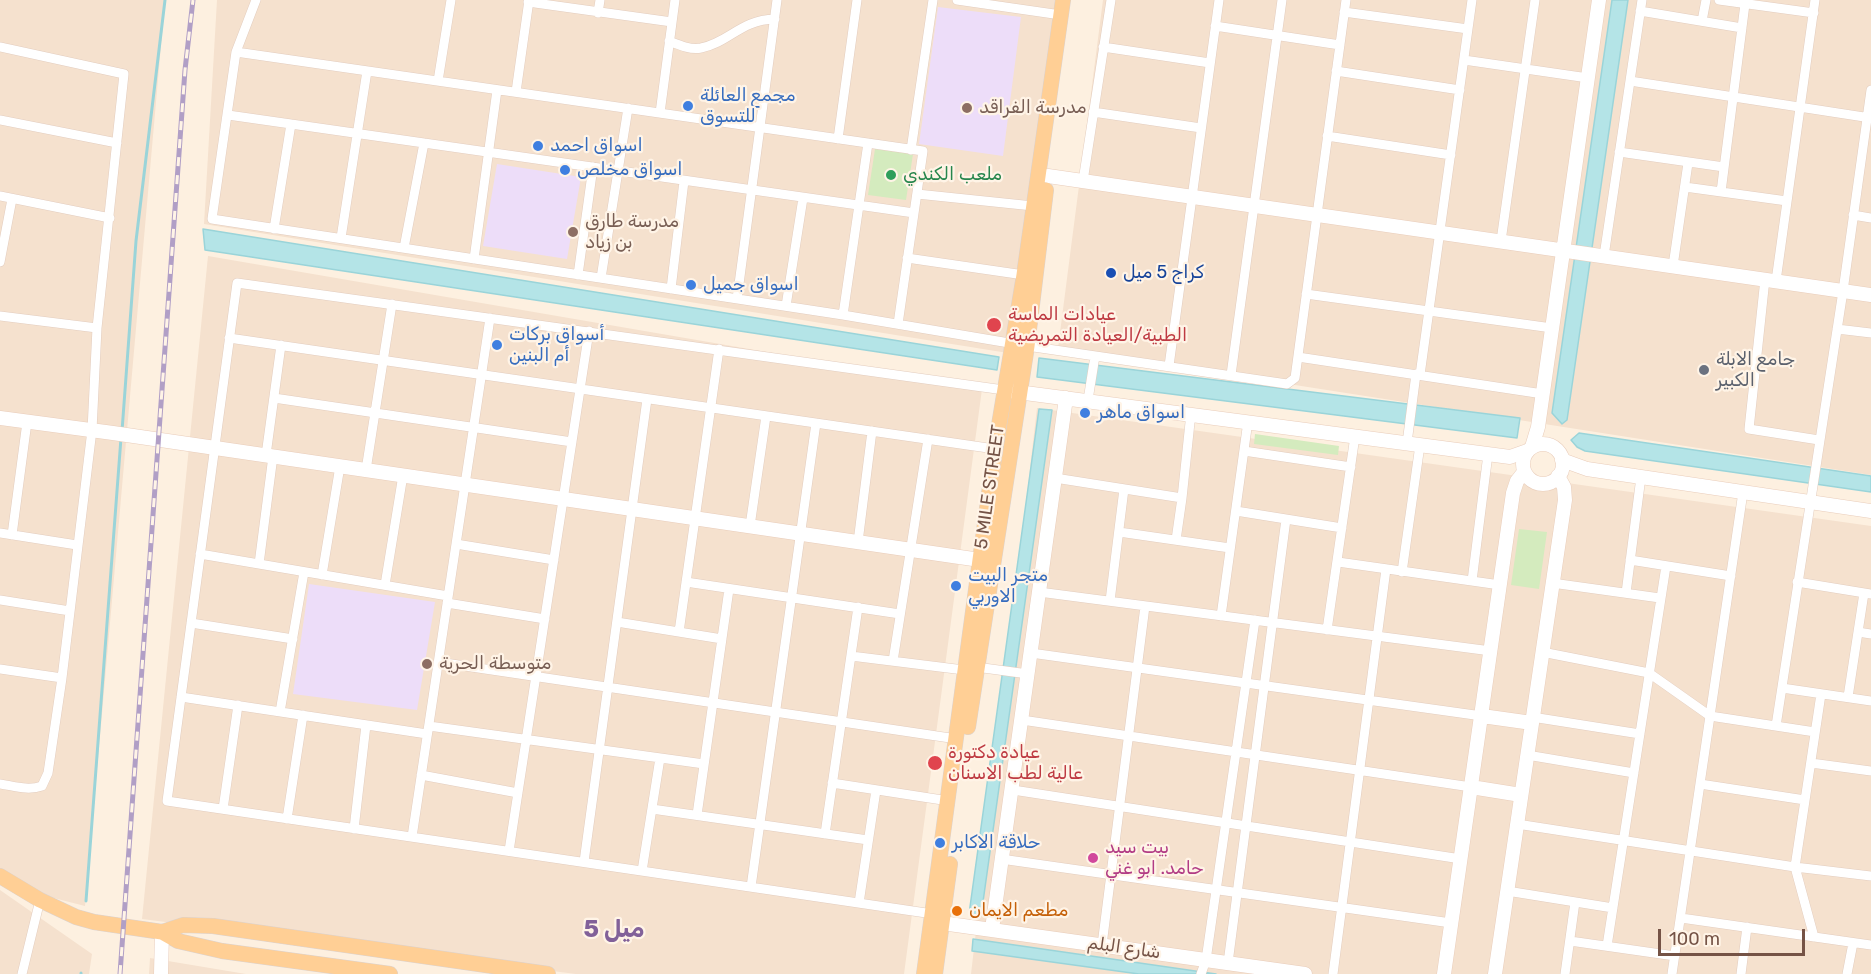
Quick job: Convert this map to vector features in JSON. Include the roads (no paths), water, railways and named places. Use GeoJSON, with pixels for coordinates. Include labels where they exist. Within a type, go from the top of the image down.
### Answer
{"type":"FeatureCollection","features":[{"type":"Feature","properties":{"kind":"main road","name":"5 MILE STREET"},"geometry":{"type":"LineString","coordinates":[[924,974],[937,918],[970,669],[1012,391],[1048,176],[1073,0]]}},
{"type":"Feature","properties":{"kind":"main road","name":"5 MILE STREET"},"geometry":{"type":"LineString","coordinates":[[1020,345],[1024,275],[1062,7]]}},
{"type":"Feature","properties":{"kind":"main road","name":"5 MILE STREET"},"geometry":{"type":"LineString","coordinates":[[935,974],[937,918],[949,801],[957,739],[970,669],[980,560],[995,449],[1012,391]]}},
{"type":"Feature","properties":{"kind":"main road"},"geometry":{"type":"LineString","coordinates":[[0,876],[40,900],[76,917],[94,922],[162,932],[178,941],[303,968],[390,974]]}},
{"type":"Feature","properties":{"kind":"main road"},"geometry":{"type":"LineString","coordinates":[[162,932],[183,925],[213,926],[548,974]]}},
{"type":"Feature","properties":{"kind":"street"},"geometry":{"type":"LineString","coordinates":[[256,0],[236,52],[212,219],[786,306],[1020,345],[1287,384],[1295,378],[1346,0]]}},
{"type":"Feature","properties":{"kind":"street"},"geometry":{"type":"LineString","coordinates":[[438,81],[451,0]]}},
{"type":"Feature","properties":{"kind":"street"},"geometry":{"type":"LineString","coordinates":[[598,13],[600,0]]}},
{"type":"Feature","properties":{"kind":"street"},"geometry":{"type":"LineString","coordinates":[[660,113],[675,0]]}},
{"type":"Feature","properties":{"kind":"street"},"geometry":{"type":"LineString","coordinates":[[737,299],[777,0]]}},
{"type":"Feature","properties":{"kind":"street"},"geometry":{"type":"LineString","coordinates":[[838,139],[857,0]]}},
{"type":"Feature","properties":{"kind":"street"},"geometry":{"type":"LineString","coordinates":[[911,150],[933,0]]}},
{"type":"Feature","properties":{"kind":"street"},"geometry":{"type":"LineString","coordinates":[[957,0],[1062,7]]}},
{"type":"Feature","properties":{"kind":"street"},"geometry":{"type":"LineString","coordinates":[[1083,181],[1111,0]]}},
{"type":"Feature","properties":{"kind":"street"},"geometry":{"type":"LineString","coordinates":[[1168,366],[1219,0]]}},
{"type":"Feature","properties":{"kind":"street"},"geometry":{"type":"LineString","coordinates":[[1231,375],[1282,0]]}},
{"type":"Feature","properties":{"kind":"street"},"geometry":{"type":"LineString","coordinates":[[1402,572],[1418,375],[1472,0]]}},
{"type":"Feature","properties":{"kind":"street"},"geometry":{"type":"LineString","coordinates":[[1501,241],[1535,0]]}},
{"type":"Feature","properties":{"kind":"street"},"geometry":{"type":"LineString","coordinates":[[1444,974],[1513,493],[1524,470],[1524,456],[1530,449],[1539,427],[1599,0]]}},
{"type":"Feature","properties":{"kind":"street"},"geometry":{"type":"LineString","coordinates":[[1604,256],[1642,0]]}},
{"type":"Feature","properties":{"kind":"street"},"geometry":{"type":"LineString","coordinates":[[1702,21],[1706,0]]}},
{"type":"Feature","properties":{"kind":"street"},"geometry":{"type":"LineString","coordinates":[[1719,0],[1814,13]]}},
{"type":"Feature","properties":{"kind":"street"},"geometry":{"type":"LineString","coordinates":[[1815,0],[1787,201],[1770,280],[1749,429],[1819,440]]}},
{"type":"Feature","properties":{"kind":"street"},"geometry":{"type":"LineString","coordinates":[[516,92],[528,1],[672,22]]}},
{"type":"Feature","properties":{"kind":"street"},"geometry":{"type":"LineString","coordinates":[[1721,192],[1745,4]]}},
{"type":"Feature","properties":{"kind":"street"},"geometry":{"type":"LineString","coordinates":[[1640,11],[1742,28]]}},
{"type":"Feature","properties":{"kind":"street"},"geometry":{"type":"LineString","coordinates":[[1344,12],[1468,29]]}},
{"type":"Feature","properties":{"kind":"street"},"geometry":{"type":"LineString","coordinates":[[669,41],[688,48],[701,48],[721,40],[745,25],[761,19],[775,19]]}},
{"type":"Feature","properties":{"kind":"street"},"geometry":{"type":"LineString","coordinates":[[1215,26],[1340,45]]}},
{"type":"Feature","properties":{"kind":"street"},"geometry":{"type":"LineString","coordinates":[[0,47],[124,74],[97,328],[92,430],[62,678],[45,781],[42,786],[28,789],[0,784]]}},
{"type":"Feature","properties":{"kind":"street"},"geometry":{"type":"LineString","coordinates":[[1103,47],[1210,63]]}},
{"type":"Feature","properties":{"kind":"street"},"geometry":{"type":"LineString","coordinates":[[236,52],[922,151],[898,324]]}},
{"type":"Feature","properties":{"kind":"street"},"geometry":{"type":"LineString","coordinates":[[1464,60],[1588,78]]}},
{"type":"Feature","properties":{"kind":"street"},"geometry":{"type":"LineString","coordinates":[[341,238],[367,71]]}},
{"type":"Feature","properties":{"kind":"street"},"geometry":{"type":"LineString","coordinates":[[1336,71],[1460,90]]}},
{"type":"Feature","properties":{"kind":"street"},"geometry":{"type":"LineString","coordinates":[[1630,81],[1869,117]]}},
{"type":"Feature","properties":{"kind":"street"},"geometry":{"type":"LineString","coordinates":[[474,259],[497,90]]}},
{"type":"Feature","properties":{"kind":"street"},"geometry":{"type":"LineString","coordinates":[[1776,726],[1869,117],[1871,90]]}},
{"type":"Feature","properties":{"kind":"street"},"geometry":{"type":"LineString","coordinates":[[601,278],[628,108]]}},
{"type":"Feature","properties":{"kind":"street"},"geometry":{"type":"LineString","coordinates":[[1093,112],[1201,128]]}},
{"type":"Feature","properties":{"kind":"street"},"geometry":{"type":"LineString","coordinates":[[228,115],[914,213]]}},
{"type":"Feature","properties":{"kind":"street"},"geometry":{"type":"LineString","coordinates":[[0,120],[117,143]]}},
{"type":"Feature","properties":{"kind":"street"},"geometry":{"type":"LineString","coordinates":[[274,229],[291,124]]}},
{"type":"Feature","properties":{"kind":"street"},"geometry":{"type":"LineString","coordinates":[[1327,136],[1451,155]]}},
{"type":"Feature","properties":{"kind":"street"},"geometry":{"type":"LineString","coordinates":[[404,248],[424,143]]}},
{"type":"Feature","properties":{"kind":"street"},"geometry":{"type":"LineString","coordinates":[[843,315],[868,143]]}},
{"type":"Feature","properties":{"kind":"street"},"geometry":{"type":"LineString","coordinates":[[1619,152],[1724,167]]}},
{"type":"Feature","properties":{"kind":"street"},"geometry":{"type":"LineString","coordinates":[[1673,266],[1688,162]]}},
{"type":"Feature","properties":{"kind":"street"},"geometry":{"type":"LineString","coordinates":[[578,275],[594,167]]}},
{"type":"Feature","properties":{"kind":"street"},"geometry":{"type":"LineString","coordinates":[[1048,176],[1871,295]]}},
{"type":"Feature","properties":{"kind":"street"},"geometry":{"type":"LineString","coordinates":[[671,289],[684,181]]}},
{"type":"Feature","properties":{"kind":"street"},"geometry":{"type":"LineString","coordinates":[[1685,187],[1787,201]]}},
{"type":"Feature","properties":{"kind":"street"},"geometry":{"type":"LineString","coordinates":[[917,194],[1033,206]]}},
{"type":"Feature","properties":{"kind":"street"},"geometry":{"type":"LineString","coordinates":[[0,196],[110,218]]}},
{"type":"Feature","properties":{"kind":"street"},"geometry":{"type":"LineString","coordinates":[[786,306],[803,198]]}},
{"type":"Feature","properties":{"kind":"street"},"geometry":{"type":"LineString","coordinates":[[0,262],[12,199]]}},
{"type":"Feature","properties":{"kind":"street"},"geometry":{"type":"LineString","coordinates":[[1853,215],[1871,218]]}},
{"type":"Feature","properties":{"kind":"street"},"geometry":{"type":"LineString","coordinates":[[908,258],[1024,275]]}},
{"type":"Feature","properties":{"kind":"street"},"geometry":{"type":"LineString","coordinates":[[937,918],[859,903],[167,801],[237,283],[1012,391],[1510,457],[1538,445],[1551,446]]}},
{"type":"Feature","properties":{"kind":"street"},"geometry":{"type":"LineString","coordinates":[[1306,294],[1552,328]]}},
{"type":"Feature","properties":{"kind":"street"},"geometry":{"type":"LineString","coordinates":[[366,470],[392,304]]}},
{"type":"Feature","properties":{"kind":"street"},"geometry":{"type":"LineString","coordinates":[[0,316],[97,328]]}},
{"type":"Feature","properties":{"kind":"street"},"geometry":{"type":"LineString","coordinates":[[412,837],[490,318]]}},
{"type":"Feature","properties":{"kind":"street"},"geometry":{"type":"LineString","coordinates":[[1837,328],[1871,333]]}},
{"type":"Feature","properties":{"kind":"street"},"geometry":{"type":"LineString","coordinates":[[509,851],[589,331]]}},
{"type":"Feature","properties":{"kind":"street"},"geometry":{"type":"LineString","coordinates":[[229,338],[995,449]]}},
{"type":"Feature","properties":{"kind":"street"},"geometry":{"type":"LineString","coordinates":[[259,564],[281,345]]}},
{"type":"Feature","properties":{"kind":"street"},"geometry":{"type":"LineString","coordinates":[[679,632],[719,349]]}},
{"type":"Feature","properties":{"kind":"street"},"geometry":{"type":"LineString","coordinates":[[1088,400],[1095,356]]}},
{"type":"Feature","properties":{"kind":"street"},"geometry":{"type":"LineString","coordinates":[[1298,357],[1543,394]]}},
{"type":"Feature","properties":{"kind":"street"},"geometry":{"type":"LineString","coordinates":[[274,398],[572,442]]}},
{"type":"Feature","properties":{"kind":"street"},"geometry":{"type":"LineString","coordinates":[[992,930],[1066,398]]}},
{"type":"Feature","properties":{"kind":"street"},"geometry":{"type":"LineString","coordinates":[[584,862],[647,399]]}},
{"type":"Feature","properties":{"kind":"street"},"geometry":{"type":"LineString","coordinates":[[1176,540],[1191,413]]}},
{"type":"Feature","properties":{"kind":"street"},"geometry":{"type":"LineString","coordinates":[[750,526],[766,416]]}},
{"type":"Feature","properties":{"kind":"street"},"geometry":{"type":"LineString","coordinates":[[0,418],[980,560]]}},
{"type":"Feature","properties":{"kind":"street"},"geometry":{"type":"LineString","coordinates":[[1221,616],[1248,421]]}},
{"type":"Feature","properties":{"kind":"street"},"geometry":{"type":"LineString","coordinates":[[12,535],[27,422]]}},
{"type":"Feature","properties":{"kind":"street"},"geometry":{"type":"LineString","coordinates":[[751,887],[816,423]]}},
{"type":"Feature","properties":{"kind":"street"},"geometry":{"type":"LineString","coordinates":[[1495,974],[1565,500],[1558,452],[1551,446],[1539,427]]}},
{"type":"Feature","properties":{"kind":"street"},"geometry":{"type":"LineString","coordinates":[[858,542],[872,431]]}},
{"type":"Feature","properties":{"kind":"street"},"geometry":{"type":"LineString","coordinates":[[1327,630],[1355,436]]}},
{"type":"Feature","properties":{"kind":"street"},"geometry":{"type":"LineString","coordinates":[[893,661],[928,439]]}},
{"type":"Feature","properties":{"kind":"street"},"geometry":{"type":"LineString","coordinates":[[1244,451],[1350,466]]}},
{"type":"Feature","properties":{"kind":"street"},"geometry":{"type":"LineString","coordinates":[[1472,581],[1488,454]]}},
{"type":"Feature","properties":{"kind":"street"},"geometry":{"type":"LineString","coordinates":[[1510,457],[1532,481],[1537,483],[1549,483],[1560,469]]}},
{"type":"Feature","properties":{"kind":"street"},"geometry":{"type":"LineString","coordinates":[[322,575],[340,466]]}},
{"type":"Feature","properties":{"kind":"street"},"geometry":{"type":"LineString","coordinates":[[1560,469],[1587,469],[1871,511]]}},
{"type":"Feature","properties":{"kind":"street"},"geometry":{"type":"LineString","coordinates":[[385,585],[403,476]]}},
{"type":"Feature","properties":{"kind":"street"},"geometry":{"type":"LineString","coordinates":[[1626,593],[1641,477]]}},
{"type":"Feature","properties":{"kind":"street"},"geometry":{"type":"LineString","coordinates":[[1055,478],[1182,498]]}},
{"type":"Feature","properties":{"kind":"street"},"geometry":{"type":"LineString","coordinates":[[1110,601],[1124,489]]}},
{"type":"Feature","properties":{"kind":"street"},"geometry":{"type":"LineString","coordinates":[[1672,974],[1743,492]]}},
{"type":"Feature","properties":{"kind":"street"},"geometry":{"type":"LineString","coordinates":[[1236,511],[1342,528]]}},
{"type":"Feature","properties":{"kind":"street"},"geometry":{"type":"LineString","coordinates":[[1228,963],[1286,519]]}},
{"type":"Feature","properties":{"kind":"street"},"geometry":{"type":"LineString","coordinates":[[1119,532],[1230,548]]}},
{"type":"Feature","properties":{"kind":"street"},"geometry":{"type":"LineString","coordinates":[[0,533],[77,546]]}},
{"type":"Feature","properties":{"kind":"street"},"geometry":{"type":"LineString","coordinates":[[456,544],[554,560]]}},
{"type":"Feature","properties":{"kind":"street"},"geometry":{"type":"LineString","coordinates":[[200,554],[385,585],[544,619]]}},
{"type":"Feature","properties":{"kind":"street"},"geometry":{"type":"LineString","coordinates":[[1630,560],[1731,576]]}},
{"type":"Feature","properties":{"kind":"street"},"geometry":{"type":"LineString","coordinates":[[1338,562],[1500,585]]}},
{"type":"Feature","properties":{"kind":"street"},"geometry":{"type":"LineString","coordinates":[[1607,946],[1666,566]]}},
{"type":"Feature","properties":{"kind":"street"},"geometry":{"type":"LineString","coordinates":[[1333,974],[1386,569]]}},
{"type":"Feature","properties":{"kind":"street"},"geometry":{"type":"LineString","coordinates":[[280,712],[304,572]]}},
{"type":"Feature","properties":{"kind":"street"},"geometry":{"type":"LineString","coordinates":[[686,582],[900,614]]}},
{"type":"Feature","properties":{"kind":"street"},"geometry":{"type":"LineString","coordinates":[[1797,582],[1868,594],[1858,632],[1848,698]]}},
{"type":"Feature","properties":{"kind":"street"},"geometry":{"type":"LineString","coordinates":[[1552,583],[1660,598]]}},
{"type":"Feature","properties":{"kind":"street"},"geometry":{"type":"LineString","coordinates":[[697,815],[729,588]]}},
{"type":"Feature","properties":{"kind":"street"},"geometry":{"type":"LineString","coordinates":[[1040,592],[1491,651]]}},
{"type":"Feature","properties":{"kind":"street"},"geometry":{"type":"LineString","coordinates":[[0,600],[70,611]]}},
{"type":"Feature","properties":{"kind":"street"},"geometry":{"type":"LineString","coordinates":[[1102,945],[1145,606]]}},
{"type":"Feature","properties":{"kind":"street"},"geometry":{"type":"LineString","coordinates":[[825,834],[858,607]]}},
{"type":"Feature","properties":{"kind":"street"},"geometry":{"type":"LineString","coordinates":[[1203,968],[1255,620]]}},
{"type":"Feature","properties":{"kind":"street"},"geometry":{"type":"LineString","coordinates":[[617,622],[722,639]]}},
{"type":"Feature","properties":{"kind":"street"},"geometry":{"type":"LineString","coordinates":[[191,623],[293,639]]}},
{"type":"Feature","properties":{"kind":"street"},"geometry":{"type":"LineString","coordinates":[[1858,632],[1871,634]]}},
{"type":"Feature","properties":{"kind":"street"},"geometry":{"type":"LineString","coordinates":[[1031,652],[1482,716],[1640,734]]}},
{"type":"Feature","properties":{"kind":"street"},"geometry":{"type":"LineString","coordinates":[[1542,652],[1649,673],[1710,716],[1815,732]]}},
{"type":"Feature","properties":{"kind":"street"},"geometry":{"type":"LineString","coordinates":[[851,656],[1028,674]]}},
{"type":"Feature","properties":{"kind":"street"},"geometry":{"type":"LineString","coordinates":[[438,662],[957,739]]}},
{"type":"Feature","properties":{"kind":"street"},"geometry":{"type":"LineString","coordinates":[[0,669],[62,678]]}},
{"type":"Feature","properties":{"kind":"street"},"geometry":{"type":"LineString","coordinates":[[1782,688],[1871,701]]}},
{"type":"Feature","properties":{"kind":"street"},"geometry":{"type":"LineString","coordinates":[[1814,937],[1795,867],[1821,694]]}},
{"type":"Feature","properties":{"kind":"street"},"geometry":{"type":"LineString","coordinates":[[181,697],[366,725],[526,739],[704,764]]}},
{"type":"Feature","properties":{"kind":"street"},"geometry":{"type":"LineString","coordinates":[[223,809],[238,705]]}},
{"type":"Feature","properties":{"kind":"street"},"geometry":{"type":"LineString","coordinates":[[287,819],[303,715]]}},
{"type":"Feature","properties":{"kind":"street"},"geometry":{"type":"LineString","coordinates":[[1022,720],[1521,795]]}},
{"type":"Feature","properties":{"kind":"street"},"geometry":{"type":"LineString","coordinates":[[354,829],[366,725]]}},
{"type":"Feature","properties":{"kind":"street"},"geometry":{"type":"LineString","coordinates":[[1527,755],[1634,773]]}},
{"type":"Feature","properties":{"kind":"street"},"geometry":{"type":"LineString","coordinates":[[642,871],[660,758]]}},
{"type":"Feature","properties":{"kind":"street"},"geometry":{"type":"LineString","coordinates":[[1811,763],[1871,771]]}},
{"type":"Feature","properties":{"kind":"street"},"geometry":{"type":"LineString","coordinates":[[421,775],[518,793]]}},
{"type":"Feature","properties":{"kind":"street"},"geometry":{"type":"LineString","coordinates":[[832,783],[949,801]]}},
{"type":"Feature","properties":{"kind":"street"},"geometry":{"type":"LineString","coordinates":[[1700,784],[1805,800]]}},
{"type":"Feature","properties":{"kind":"street"},"geometry":{"type":"LineString","coordinates":[[859,903],[876,790]]}},
{"type":"Feature","properties":{"kind":"street"},"geometry":{"type":"LineString","coordinates":[[1012,790],[1461,859]]}},
{"type":"Feature","properties":{"kind":"street"},"geometry":{"type":"LineString","coordinates":[[652,809],[868,840]]}},
{"type":"Feature","properties":{"kind":"street"},"geometry":{"type":"LineString","coordinates":[[1517,824],[1691,849],[1795,867],[1871,876]]}},
{"type":"Feature","properties":{"kind":"street"},"geometry":{"type":"LineString","coordinates":[[1001,859],[1451,923]]}},
{"type":"Feature","properties":{"kind":"street"},"geometry":{"type":"LineString","coordinates":[[1507,891],[1613,908]]}},
{"type":"Feature","properties":{"kind":"street"},"geometry":{"type":"LineString","coordinates":[[22,974],[40,900]]}},
{"type":"Feature","properties":{"kind":"street"},"geometry":{"type":"LineString","coordinates":[[1566,974],[1575,902]]}},
{"type":"Feature","properties":{"kind":"street","name":"شارع البلم"},"geometry":{"type":"LineString","coordinates":[[937,918],[992,930],[1102,945],[1203,968],[1228,963],[1305,974]]}},
{"type":"Feature","properties":{"kind":"street"},"geometry":{"type":"LineString","coordinates":[[1681,918],[1871,945]]}},
{"type":"Feature","properties":{"kind":"street"},"geometry":{"type":"LineString","coordinates":[[1741,974],[1747,927]]}},
{"type":"Feature","properties":{"kind":"street"},"geometry":{"type":"LineString","coordinates":[[161,974],[162,932]]}},
{"type":"Feature","properties":{"kind":"street"},"geometry":{"type":"LineString","coordinates":[[1570,941],[1675,956]]}},
{"type":"Feature","properties":{"kind":"street"},"geometry":{"type":"LineString","coordinates":[[1847,974],[1853,942]]}},
{"type":"Feature","properties":{"kind":"water"},"geometry":{"type":"Polygon","coordinates":[[[1612,0],[1628,0],[1567,420],[1562,424],[1552,413],[1612,0]]]}},
{"type":"Feature","properties":{"kind":"water"},"geometry":{"type":"Polygon","coordinates":[[[203,229],[999,357],[997,370],[205,250],[203,229]]]}},
{"type":"Feature","properties":{"kind":"water"},"geometry":{"type":"Polygon","coordinates":[[[1039,358],[1520,418],[1517,438],[1037,377],[1039,358]]]}},
{"type":"Feature","properties":{"kind":"water"},"geometry":{"type":"Polygon","coordinates":[[[1039,409],[1052,410],[981,916],[969,914],[1039,409]]]}},
{"type":"Feature","properties":{"kind":"water"},"geometry":{"type":"Polygon","coordinates":[[[1579,433],[1871,476],[1871,492],[1585,451],[1571,440],[1579,433]]]}},
{"type":"Feature","properties":{"kind":"water"},"geometry":{"type":"Polygon","coordinates":[[[973,939],[1216,974],[1139,974],[972,951],[973,939]]]}},
{"type":"Feature","properties":{"kind":"waterway"},"geometry":{"type":"LineString","coordinates":[[122,431],[136,241],[165,0]]}},
{"type":"Feature","properties":{"kind":"waterway"},"geometry":{"type":"LineString","coordinates":[[86,901],[121,438]]}},
{"type":"Feature","properties":{"kind":"railway"},"geometry":{"type":"LineString","coordinates":[[120,974],[185,70],[193,0]]}},
{"type":"Feature","properties":{"kind":"place","name":"مجمع العائلة للتسوق"},"geometry":{"type":"Point","coordinates":[688,106]}},
{"type":"Feature","properties":{"kind":"place","name":"مدرسة الفراقد"},"geometry":{"type":"Point","coordinates":[967,108]}},
{"type":"Feature","properties":{"kind":"place","name":"اسواق احمد"},"geometry":{"type":"Point","coordinates":[538,146]}},
{"type":"Feature","properties":{"kind":"place","name":"اسواق مخلص"},"geometry":{"type":"Point","coordinates":[565,170]}},
{"type":"Feature","properties":{"kind":"place","name":"ملعب الكندي"},"geometry":{"type":"Point","coordinates":[891,175]}},
{"type":"Feature","properties":{"kind":"place","name":"مدرسة طارق بن زياد"},"geometry":{"type":"Point","coordinates":[573,232]}},
{"type":"Feature","properties":{"kind":"place","name":"كراج 5 ميل"},"geometry":{"type":"Point","coordinates":[1111,273]}},
{"type":"Feature","properties":{"kind":"place","name":"اسواق جميل"},"geometry":{"type":"Point","coordinates":[691,285]}},
{"type":"Feature","properties":{"kind":"place","name":"عيادات الماسة الطبية/العيادة التمريضية"},"geometry":{"type":"Point","coordinates":[994,325]}},
{"type":"Feature","properties":{"kind":"place","name":"أسواق بركات أم البنين"},"geometry":{"type":"Point","coordinates":[497,345]}},
{"type":"Feature","properties":{"kind":"place","name":"جامع الابلة الكبير"},"geometry":{"type":"Point","coordinates":[1704,370]}},
{"type":"Feature","properties":{"kind":"place","name":"اسواق ماهر"},"geometry":{"type":"Point","coordinates":[1085,413]}},
{"type":"Feature","properties":{"kind":"place","name":"متجر البيت الاوربي"},"geometry":{"type":"Point","coordinates":[956,586]}},
{"type":"Feature","properties":{"kind":"place","name":"متوسطة الحرية"},"geometry":{"type":"Point","coordinates":[427,664]}},
{"type":"Feature","properties":{"kind":"place","name":"عيادة دكتورة عالية لطب الاسنان"},"geometry":{"type":"Point","coordinates":[935,763]}},
{"type":"Feature","properties":{"kind":"place","name":"حلاقة الاكابر"},"geometry":{"type":"Point","coordinates":[940,843]}},
{"type":"Feature","properties":{"kind":"place","name":"بيت سيد حامد. ابو غني"},"geometry":{"type":"Point","coordinates":[1093,858]}},
{"type":"Feature","properties":{"kind":"place","name":"مطعم الايمان"},"geometry":{"type":"Point","coordinates":[957,911]}},
{"type":"Feature","properties":{"kind":"district","name":"5 ميل"},"geometry":{"type":"Point","coordinates":[614,930]}}]}
